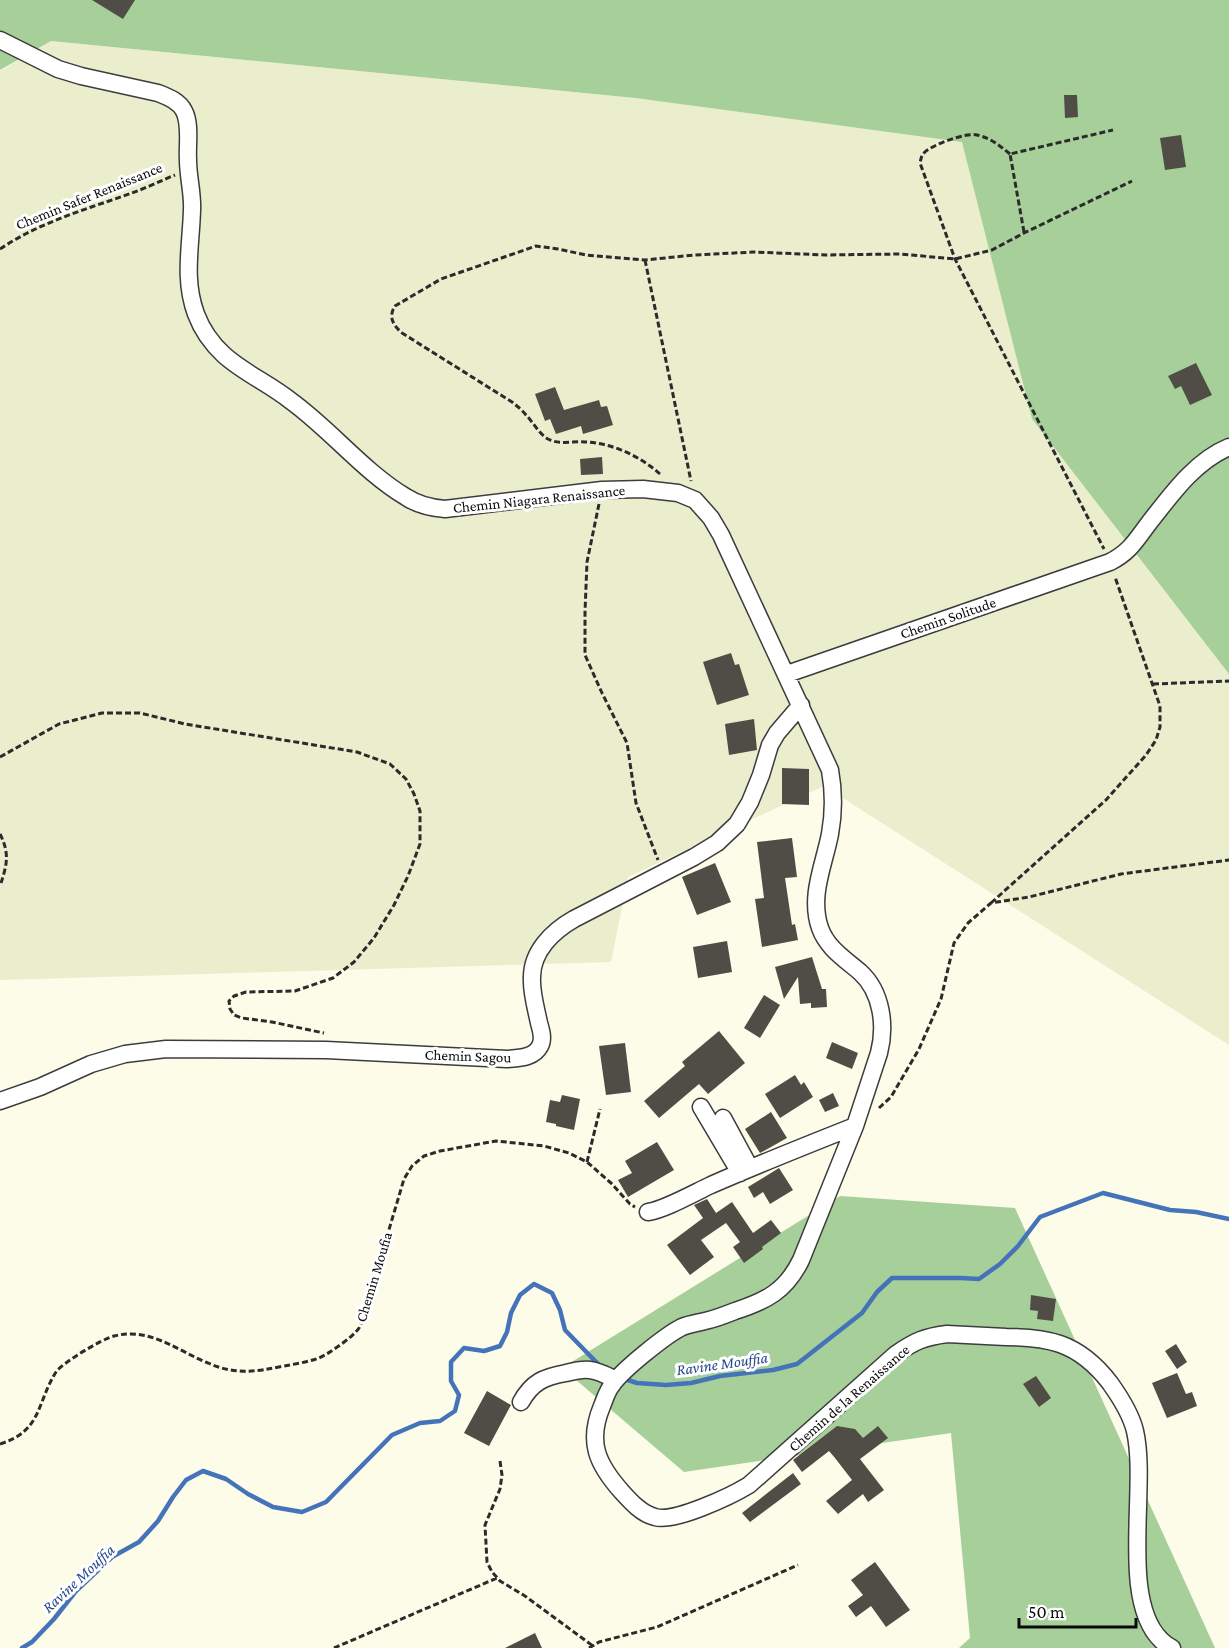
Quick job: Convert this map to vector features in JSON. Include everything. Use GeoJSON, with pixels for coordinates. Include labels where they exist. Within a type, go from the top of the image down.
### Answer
{"type":"FeatureCollection","features":[{"type":"Feature","properties":{"kind":"street","name":"Chemin Niagara Renaissance"},"geometry":{"type":"LineString","coordinates":[[0,40],[58,69],[158,93],[178,103],[186,116],[192,208],[188,274],[190,293],[202,330],[224,355],[291,400],[375,474],[405,497],[432,508],[445,509],[626,488],[678,493],[695,500],[711,518],[721,535],[787,674]]}},
{"type":"Feature","properties":{"kind":"street","name":"Chemin Solitude"},"geometry":{"type":"LineString","coordinates":[[787,674],[1122,556],[1131,548],[1175,490],[1207,459],[1229,447]]}},
{"type":"Feature","properties":{"kind":"street","name":"Chemin de la Renaissance"},"geometry":{"type":"LineString","coordinates":[[787,674],[831,770],[833,782],[830,836],[815,897],[820,929],[839,956],[861,973],[875,992],[882,1019],[882,1041],[855,1126],[797,1270],[776,1293],[756,1305],[682,1328],[663,1340],[616,1380],[606,1394],[597,1418],[594,1442],[597,1454],[615,1484],[642,1511],[655,1518],[690,1512],[736,1493],[749,1485],[896,1354],[917,1340],[947,1334],[1028,1338],[1063,1345],[1086,1357],[1106,1378],[1120,1398],[1135,1430],[1139,1464],[1137,1570],[1149,1624],[1160,1640],[1172,1648]]}},
{"type":"Feature","properties":{"kind":"street","name":"Chemin Sagou"},"geometry":{"type":"LineString","coordinates":[[0,1101],[40,1087],[91,1064],[125,1053],[166,1049],[326,1050],[507,1059],[530,1056],[540,1047],[542,1041],[531,974],[541,949],[549,937],[567,923],[717,843],[736,824],[750,802],[770,745],[777,733],[801,705]]}},
{"type":"Feature","properties":{"kind":"street"},"geometry":{"type":"LineString","coordinates":[[701,1107],[745,1170]]}},
{"type":"Feature","properties":{"kind":"street"},"geometry":{"type":"LineString","coordinates":[[723,1118],[745,1170]]}},
{"type":"Feature","properties":{"kind":"street"},"geometry":{"type":"LineString","coordinates":[[648,1212],[657,1211],[687,1195],[745,1170],[855,1126]]}},
{"type":"Feature","properties":{"kind":"street"},"geometry":{"type":"LineString","coordinates":[[521,1402],[527,1392],[543,1378],[562,1373],[591,1370],[616,1380]]}},
{"type":"Feature","properties":{"kind":"path"},"geometry":{"type":"LineString","coordinates":[[1010,154],[1113,130]]}},
{"type":"Feature","properties":{"kind":"path"},"geometry":{"type":"LineString","coordinates":[[855,1126],[891,1097],[919,1049],[941,999],[954,943],[968,923],[1106,800],[1146,755],[1156,740],[1160,727],[1160,706],[1110,562],[955,259],[920,163],[922,155],[943,142],[975,134],[993,140],[1010,154],[1024,233]]}},
{"type":"Feature","properties":{"kind":"path","name":"Chemin Safer Renaissance"},"geometry":{"type":"LineString","coordinates":[[0,249],[17,237],[68,215],[134,192],[188,169]]}},
{"type":"Feature","properties":{"kind":"path"},"geometry":{"type":"LineString","coordinates":[[678,493],[649,464],[634,455],[601,444],[558,442],[547,439],[527,415],[512,402],[410,339],[391,320],[391,312],[395,306],[441,279],[537,246],[586,255],[645,260],[754,252],[807,255],[900,254],[955,259],[992,250],[1132,182]]}},
{"type":"Feature","properties":{"kind":"path"},"geometry":{"type":"LineString","coordinates":[[645,260],[695,500]]}},
{"type":"Feature","properties":{"kind":"path"},"geometry":{"type":"LineString","coordinates":[[602,490],[587,562],[585,655],[627,743],[636,803],[663,873]]}},
{"type":"Feature","properties":{"kind":"path"},"geometry":{"type":"LineString","coordinates":[[1153,684],[1229,681]]}},
{"type":"Feature","properties":{"kind":"path"},"geometry":{"type":"LineString","coordinates":[[0,757],[59,724],[102,714],[140,713],[185,724],[357,752],[390,764],[406,779],[414,794],[420,811],[420,844],[398,896],[374,938],[354,962],[333,978],[295,991],[246,992],[234,996],[230,1001],[230,1009],[234,1015],[242,1018],[328,1033]]}},
{"type":"Feature","properties":{"kind":"path"},"geometry":{"type":"LineString","coordinates":[[0,834],[6,847],[6,870],[0,886]]}},
{"type":"Feature","properties":{"kind":"path"},"geometry":{"type":"LineString","coordinates":[[991,903],[1029,897],[1121,874],[1229,860]]}},
{"type":"Feature","properties":{"kind":"path"},"geometry":{"type":"LineString","coordinates":[[587,1162],[600,1109]]}},
{"type":"Feature","properties":{"kind":"path","name":"Chemin Moufia"},"geometry":{"type":"LineString","coordinates":[[0,1444],[22,1435],[34,1421],[58,1370],[90,1347],[113,1336],[147,1335],[207,1363],[232,1371],[256,1371],[320,1357],[348,1339],[359,1328],[404,1179],[412,1166],[424,1156],[440,1150],[496,1142],[544,1146],[569,1153],[587,1162],[611,1182],[630,1204],[648,1212]]}},
{"type":"Feature","properties":{"kind":"path"},"geometry":{"type":"LineString","coordinates":[[500,1461],[502,1475],[500,1489],[485,1525],[488,1562],[497,1578],[525,1596],[591,1647],[599,1642],[657,1627],[798,1565]]}},
{"type":"Feature","properties":{"kind":"path"},"geometry":{"type":"LineString","coordinates":[[334,1648],[497,1578]]}},
{"type":"Feature","properties":{"kind":"green space"},"geometry":{"type":"Polygon","coordinates":[[[0,0],[1229,0],[1229,674],[1032,419],[962,142],[635,98],[51,41],[0,70],[0,0]]]}},
{"type":"Feature","properties":{"kind":"green space"},"geometry":{"type":"Polygon","coordinates":[[[51,41],[635,98],[963,142],[1032,419],[1229,674],[1229,1045],[824,786],[628,877],[611,962],[0,980],[0,71],[51,41]]]}},
{"type":"Feature","properties":{"kind":"green space"},"geometry":{"type":"Polygon","coordinates":[[[840,1196],[1015,1208],[1215,1648],[959,1648],[970,1638],[951,1433],[684,1472],[562,1368],[840,1196]]]}},
{"type":"Feature","properties":{"kind":"building"},"geometry":{"type":"Polygon","coordinates":[[[92,0],[135,0],[123,19],[92,0]]]}},
{"type":"Feature","properties":{"kind":"building"},"geometry":{"type":"Polygon","coordinates":[[[1064,95],[1077,95],[1078,117],[1065,118],[1064,95]]]}},
{"type":"Feature","properties":{"kind":"building"},"geometry":{"type":"Polygon","coordinates":[[[1181,135],[1186,167],[1165,170],[1160,138],[1181,135]]]}},
{"type":"Feature","properties":{"kind":"building"},"geometry":{"type":"Polygon","coordinates":[[[1196,363],[1212,395],[1190,405],[1181,386],[1175,389],[1168,376],[1196,363]]]}},
{"type":"Feature","properties":{"kind":"building"},"geometry":{"type":"Polygon","coordinates":[[[555,387],[564,410],[599,400],[601,407],[607,406],[613,425],[583,434],[581,426],[556,434],[550,419],[545,421],[535,394],[555,387]]]}},
{"type":"Feature","properties":{"kind":"building"},"geometry":{"type":"Polygon","coordinates":[[[602,457],[603,474],[581,475],[580,459],[602,457]]]}},
{"type":"Feature","properties":{"kind":"building"},"geometry":{"type":"Polygon","coordinates":[[[731,653],[735,665],[739,664],[749,695],[717,705],[703,662],[731,653]]]}},
{"type":"Feature","properties":{"kind":"building"},"geometry":{"type":"Polygon","coordinates":[[[754,719],[757,750],[729,755],[725,724],[754,719]]]}},
{"type":"Feature","properties":{"kind":"building"},"geometry":{"type":"Polygon","coordinates":[[[782,768],[809,769],[809,805],[782,804],[782,768]]]}},
{"type":"Feature","properties":{"kind":"building"},"geometry":{"type":"Polygon","coordinates":[[[792,838],[797,877],[785,878],[792,925],[795,924],[798,940],[762,947],[755,899],[764,898],[757,842],[792,838]]]}},
{"type":"Feature","properties":{"kind":"building"},"geometry":{"type":"Polygon","coordinates":[[[715,863],[731,902],[697,915],[682,877],[715,863]]]}},
{"type":"Feature","properties":{"kind":"building"},"geometry":{"type":"Polygon","coordinates":[[[727,941],[732,972],[698,978],[693,947],[727,941]]]}},
{"type":"Feature","properties":{"kind":"building"},"geometry":{"type":"Polygon","coordinates":[[[812,957],[822,989],[826,989],[827,1007],[811,1008],[811,1003],[800,1004],[798,977],[784,999],[775,967],[812,957]]]}},
{"type":"Feature","properties":{"kind":"building"},"geometry":{"type":"Polygon","coordinates":[[[764,995],[780,1005],[760,1038],[744,1028],[764,995]]]}},
{"type":"Feature","properties":{"kind":"building"},"geometry":{"type":"Polygon","coordinates":[[[719,1031],[745,1063],[708,1094],[699,1084],[659,1118],[644,1101],[685,1066],[682,1062],[719,1031]]]}},
{"type":"Feature","properties":{"kind":"building"},"geometry":{"type":"Polygon","coordinates":[[[832,1042],[858,1053],[852,1069],[826,1058],[832,1042]]]}},
{"type":"Feature","properties":{"kind":"building"},"geometry":{"type":"Polygon","coordinates":[[[625,1043],[631,1092],[606,1095],[599,1046],[625,1043]]]}},
{"type":"Feature","properties":{"kind":"building"},"geometry":{"type":"Polygon","coordinates":[[[795,1075],[801,1085],[804,1082],[813,1097],[780,1118],[765,1094],[795,1075]]]}},
{"type":"Feature","properties":{"kind":"building"},"geometry":{"type":"Polygon","coordinates":[[[833,1093],[839,1106],[825,1112],[819,1100],[833,1093]]]}},
{"type":"Feature","properties":{"kind":"building"},"geometry":{"type":"Polygon","coordinates":[[[562,1095],[580,1099],[574,1130],[546,1122],[550,1100],[560,1102],[562,1095]]]}},
{"type":"Feature","properties":{"kind":"building"},"geometry":{"type":"Polygon","coordinates":[[[771,1112],[787,1138],[760,1153],[745,1129],[771,1112]]]}},
{"type":"Feature","properties":{"kind":"building"},"geometry":{"type":"Polygon","coordinates":[[[657,1142],[674,1170],[628,1197],[618,1180],[632,1173],[625,1161],[657,1142]]]}},
{"type":"Feature","properties":{"kind":"building"},"geometry":{"type":"Polygon","coordinates":[[[779,1168],[793,1190],[770,1204],[763,1192],[754,1198],[748,1187],[779,1168]]]}},
{"type":"Feature","properties":{"kind":"building"},"geometry":{"type":"Polygon","coordinates":[[[707,1199],[716,1213],[732,1202],[753,1233],[771,1220],[781,1233],[744,1263],[733,1247],[740,1242],[726,1223],[701,1240],[714,1257],[690,1275],[667,1245],[703,1218],[694,1205],[707,1199]]]}},
{"type":"Feature","properties":{"kind":"building"},"geometry":{"type":"Polygon","coordinates":[[[1031,1295],[1056,1299],[1053,1321],[1037,1319],[1038,1311],[1030,1310],[1031,1295]]]}},
{"type":"Feature","properties":{"kind":"building"},"geometry":{"type":"Polygon","coordinates":[[[1176,1344],[1187,1362],[1177,1369],[1165,1351],[1176,1344]]]}},
{"type":"Feature","properties":{"kind":"building"},"geometry":{"type":"Polygon","coordinates":[[[1177,1373],[1186,1394],[1192,1392],[1197,1406],[1167,1418],[1152,1383],[1177,1373]]]}},
{"type":"Feature","properties":{"kind":"building"},"geometry":{"type":"Polygon","coordinates":[[[1036,1376],[1051,1398],[1039,1407],[1023,1384],[1036,1376]]]}},
{"type":"Feature","properties":{"kind":"building"},"geometry":{"type":"Polygon","coordinates":[[[487,1391],[511,1405],[489,1446],[464,1433],[487,1391]]]}},
{"type":"Feature","properties":{"kind":"building"},"geometry":{"type":"Polygon","coordinates":[[[837,1426],[855,1429],[863,1438],[878,1426],[888,1438],[860,1459],[884,1490],[868,1502],[863,1494],[838,1514],[826,1501],[852,1480],[835,1458],[829,1451],[802,1472],[793,1460],[837,1426]]]}},
{"type":"Feature","properties":{"kind":"building"},"geometry":{"type":"Polygon","coordinates":[[[793,1473],[801,1484],[750,1522],[742,1513],[793,1473]]]}},
{"type":"Feature","properties":{"kind":"building"},"geometry":{"type":"Polygon","coordinates":[[[875,1562],[910,1610],[886,1627],[871,1606],[856,1617],[848,1606],[863,1595],[851,1580],[875,1562]]]}},
{"type":"Feature","properties":{"kind":"building"},"geometry":{"type":"Polygon","coordinates":[[[535,1633],[542,1648],[505,1648],[535,1633]]]}},
{"type":"Feature","properties":{"kind":"waterway","name":"Ravine Mouffia"},"geometry":{"type":"LineString","coordinates":[[622,1378],[637,1383],[666,1385],[773,1370],[797,1364],[862,1313],[877,1292],[892,1278],[979,1279],[1000,1264],[1018,1246],[1040,1217],[1103,1193],[1170,1210],[1196,1212],[1229,1219]]}},
{"type":"Feature","properties":{"kind":"waterway","name":"Ravine Mouffia"},"geometry":{"type":"LineString","coordinates":[[22,1648],[32,1642],[76,1591],[112,1557],[139,1542],[158,1521],[186,1480],[203,1471],[226,1479],[273,1507],[302,1512],[326,1502],[392,1435],[420,1423],[440,1421],[455,1411],[459,1395],[451,1381],[451,1362],[464,1348],[484,1351],[500,1346],[507,1332],[511,1313],[520,1295],[534,1284],[552,1293],[560,1310],[565,1330],[599,1365]]}}]}
